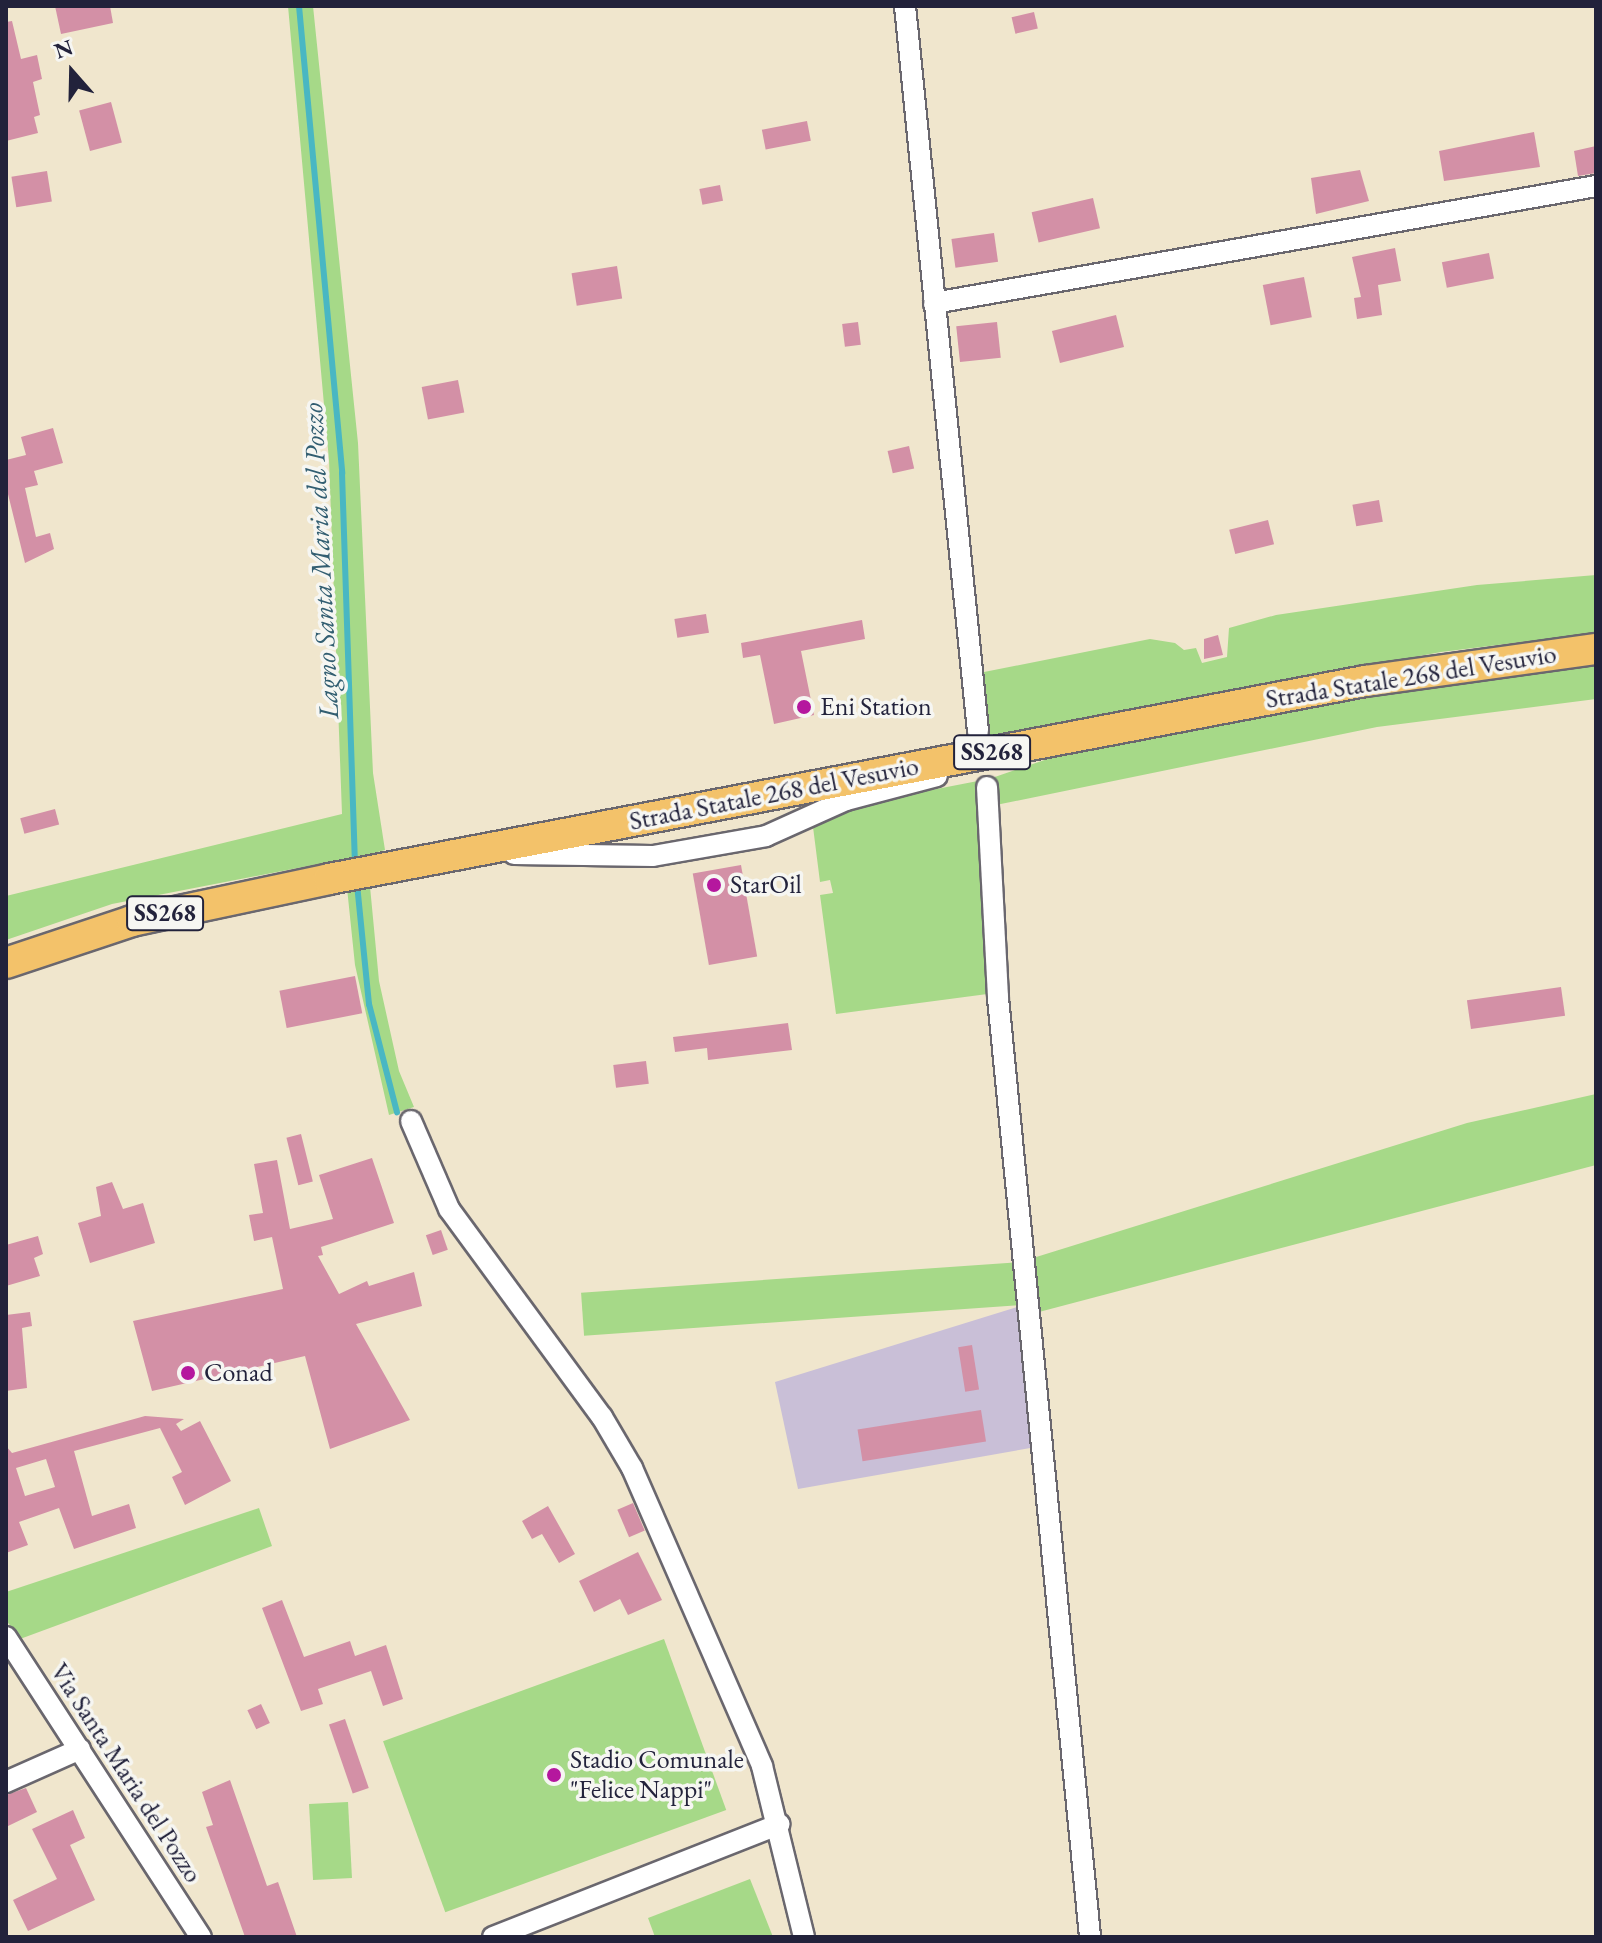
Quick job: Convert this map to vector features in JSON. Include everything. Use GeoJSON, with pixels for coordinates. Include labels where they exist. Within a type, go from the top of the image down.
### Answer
{"type":"FeatureCollection","features":[{"type":"Feature","properties":{"kind":"highway","name":"Strada Statale 268 del Vesuvio"},"geometry":{"type":"LineString","coordinates":[[6,963],[132,921],[329,879],[1365,681],[1596,649]]}},
{"type":"Feature","properties":{"kind":"street"},"geometry":{"type":"LineString","coordinates":[[905,6],[978,731]]}},
{"type":"Feature","properties":{"kind":"street"},"geometry":{"type":"LineString","coordinates":[[934,303],[1596,186]]}},
{"type":"Feature","properties":{"kind":"street"},"geometry":{"type":"LineString","coordinates":[[987,787],[998,998],[1090,1937]]}},
{"type":"Feature","properties":{"kind":"street"},"geometry":{"type":"LineString","coordinates":[[411,1121],[449,1209],[619,1442],[692,1598],[780,1824],[804,1937]]}},
{"type":"Feature","properties":{"kind":"street","name":"Via Santa Maria del Pozzo"},"geometry":{"type":"LineString","coordinates":[[6,1637],[201,1937]]}},
{"type":"Feature","properties":{"kind":"street"},"geometry":{"type":"LineString","coordinates":[[6,1782],[80,1749]]}},
{"type":"Feature","properties":{"kind":"street"},"geometry":{"type":"LineString","coordinates":[[493,1937],[780,1824]]}},
{"type":"Feature","properties":{"kind":"shaded area"},"geometry":{"type":"Polygon","coordinates":[[[1024,1305],[1036,1447],[798,1489],[775,1382],[1024,1305]]]}},
{"type":"Feature","properties":{"kind":"green space"},"geometry":{"type":"Polygon","coordinates":[[[288,6],[313,6],[358,443],[373,773],[385,850],[367,855],[379,981],[399,1071],[414,1107],[389,1115],[355,965],[344,859],[112,904],[6,940],[6,896],[342,814],[329,460],[288,6]]]}},
{"type":"Feature","properties":{"kind":"green space"},"geometry":{"type":"Polygon","coordinates":[[[1596,575],[1596,633],[1441,652],[985,737],[979,673],[1150,639],[1175,643],[1184,650],[1196,648],[1202,663],[1227,657],[1229,628],[1276,615],[1477,585],[1596,575]]]}},
{"type":"Feature","properties":{"kind":"green space"},"geometry":{"type":"Polygon","coordinates":[[[1596,662],[1596,699],[1377,727],[991,806],[989,779],[1065,753],[1512,670],[1596,662]]]}},
{"type":"Feature","properties":{"kind":"green space"},"geometry":{"type":"Polygon","coordinates":[[[983,780],[995,993],[836,1014],[820,895],[833,893],[830,880],[820,882],[812,819],[849,806],[983,780]]]}},
{"type":"Feature","properties":{"kind":"green space"},"geometry":{"type":"Polygon","coordinates":[[[1596,1094],[1596,1165],[1039,1312],[1033,1258],[1467,1123],[1596,1094]]]}},
{"type":"Feature","properties":{"kind":"green space"},"geometry":{"type":"Polygon","coordinates":[[[1021,1262],[1024,1305],[584,1336],[581,1293],[1021,1262]]]}},
{"type":"Feature","properties":{"kind":"green space"},"geometry":{"type":"Polygon","coordinates":[[[259,1508],[272,1546],[20,1639],[6,1620],[6,1592],[259,1508]]]}},
{"type":"Feature","properties":{"kind":"green space","name":"Stadio Comunale \"Felice Nappi\""},"geometry":{"type":"Polygon","coordinates":[[[664,1639],[726,1810],[445,1912],[383,1741],[664,1639]]]}},
{"type":"Feature","properties":{"kind":"green space"},"geometry":{"type":"Polygon","coordinates":[[[348,1802],[352,1878],[313,1880],[309,1804],[348,1802]]]}},
{"type":"Feature","properties":{"kind":"green space"},"geometry":{"type":"Polygon","coordinates":[[[750,1879],[773,1937],[655,1937],[648,1918],[750,1879]]]}},
{"type":"Feature","properties":{"kind":"building"},"geometry":{"type":"Polygon","coordinates":[[[55,6],[110,6],[113,23],[61,34],[55,6]]]}},
{"type":"Feature","properties":{"kind":"building"},"geometry":{"type":"Polygon","coordinates":[[[1034,12],[1038,29],[1015,34],[1012,17],[1034,12]]]}},
{"type":"Feature","properties":{"kind":"building"},"geometry":{"type":"Polygon","coordinates":[[[12,21],[21,59],[37,55],[42,79],[33,82],[40,115],[34,117],[38,133],[6,141],[6,22],[12,21]]]}},
{"type":"Feature","properties":{"kind":"building"},"geometry":{"type":"Polygon","coordinates":[[[111,102],[122,143],[90,151],[79,111],[111,102]]]}},
{"type":"Feature","properties":{"kind":"building"},"geometry":{"type":"Polygon","coordinates":[[[807,121],[811,141],[766,149],[762,130],[807,121]]]}},
{"type":"Feature","properties":{"kind":"building"},"geometry":{"type":"Polygon","coordinates":[[[1534,132],[1540,167],[1444,181],[1439,151],[1534,132]]]}},
{"type":"Feature","properties":{"kind":"building"},"geometry":{"type":"Polygon","coordinates":[[[1596,146],[1596,173],[1578,176],[1574,151],[1596,146]]]}},
{"type":"Feature","properties":{"kind":"building"},"geometry":{"type":"Polygon","coordinates":[[[1360,170],[1369,201],[1316,214],[1311,178],[1360,170]]]}},
{"type":"Feature","properties":{"kind":"building"},"geometry":{"type":"Polygon","coordinates":[[[47,171],[52,202],[16,207],[11,177],[47,171]]]}},
{"type":"Feature","properties":{"kind":"building"},"geometry":{"type":"Polygon","coordinates":[[[720,185],[723,201],[702,205],[699,189],[720,185]]]}},
{"type":"Feature","properties":{"kind":"building"},"geometry":{"type":"Polygon","coordinates":[[[1093,198],[1100,228],[1039,242],[1032,212],[1093,198]]]}},
{"type":"Feature","properties":{"kind":"building"},"geometry":{"type":"Polygon","coordinates":[[[994,233],[998,262],[955,268],[951,239],[994,233]]]}},
{"type":"Feature","properties":{"kind":"building"},"geometry":{"type":"Polygon","coordinates":[[[1395,248],[1401,281],[1378,285],[1382,315],[1357,319],[1354,298],[1361,297],[1352,257],[1395,248]]]}},
{"type":"Feature","properties":{"kind":"building"},"geometry":{"type":"Polygon","coordinates":[[[1489,253],[1494,279],[1447,288],[1442,262],[1489,253]]]}},
{"type":"Feature","properties":{"kind":"building"},"geometry":{"type":"Polygon","coordinates":[[[617,266],[622,299],[577,306],[572,273],[617,266]]]}},
{"type":"Feature","properties":{"kind":"building"},"geometry":{"type":"Polygon","coordinates":[[[1304,277],[1312,317],[1271,325],[1263,285],[1304,277]]]}},
{"type":"Feature","properties":{"kind":"building"},"geometry":{"type":"Polygon","coordinates":[[[1116,315],[1124,347],[1060,363],[1052,331],[1116,315]]]}},
{"type":"Feature","properties":{"kind":"building"},"geometry":{"type":"Polygon","coordinates":[[[858,322],[861,345],[845,347],[842,324],[858,322]]]}},
{"type":"Feature","properties":{"kind":"building"},"geometry":{"type":"Polygon","coordinates":[[[997,322],[1001,358],[960,362],[956,326],[997,322]]]}},
{"type":"Feature","properties":{"kind":"building"},"geometry":{"type":"Polygon","coordinates":[[[458,380],[464,412],[428,419],[422,387],[458,380]]]}},
{"type":"Feature","properties":{"kind":"building"},"geometry":{"type":"Polygon","coordinates":[[[53,428],[63,463],[34,471],[38,485],[25,488],[36,537],[50,533],[54,549],[25,563],[6,486],[6,460],[26,455],[21,437],[53,428]]]}},
{"type":"Feature","properties":{"kind":"building"},"geometry":{"type":"Polygon","coordinates":[[[909,446],[914,468],[893,473],[888,451],[909,446]]]}},
{"type":"Feature","properties":{"kind":"building"},"geometry":{"type":"Polygon","coordinates":[[[1379,500],[1383,522],[1356,526],[1352,505],[1379,500]]]}},
{"type":"Feature","properties":{"kind":"building"},"geometry":{"type":"Polygon","coordinates":[[[1268,520],[1274,544],[1235,554],[1229,530],[1268,520]]]}},
{"type":"Feature","properties":{"kind":"building"},"geometry":{"type":"Polygon","coordinates":[[[706,614],[709,633],[677,638],[674,619],[706,614]]]}},
{"type":"Feature","properties":{"kind":"building"},"geometry":{"type":"Polygon","coordinates":[[[862,620],[865,639],[801,651],[814,715],[774,724],[760,655],[743,658],[741,643],[862,620]]]}},
{"type":"Feature","properties":{"kind":"building"},"geometry":{"type":"Polygon","coordinates":[[[1218,635],[1223,655],[1204,659],[1204,639],[1218,635]]]}},
{"type":"Feature","properties":{"kind":"building"},"geometry":{"type":"Polygon","coordinates":[[[55,809],[59,824],[24,834],[20,818],[55,809]]]}},
{"type":"Feature","properties":{"kind":"building"},"geometry":{"type":"Polygon","coordinates":[[[741,865],[757,957],[709,965],[693,874],[741,865]]]}},
{"type":"Feature","properties":{"kind":"building"},"geometry":{"type":"Polygon","coordinates":[[[355,976],[362,1013],[287,1028],[279,991],[355,976]]]}},
{"type":"Feature","properties":{"kind":"building"},"geometry":{"type":"Polygon","coordinates":[[[1561,987],[1565,1016],[1471,1029],[1467,1000],[1561,987]]]}},
{"type":"Feature","properties":{"kind":"building"},"geometry":{"type":"Polygon","coordinates":[[[788,1023],[792,1050],[708,1060],[707,1048],[675,1052],[673,1037],[788,1023]]]}},
{"type":"Feature","properties":{"kind":"building"},"geometry":{"type":"Polygon","coordinates":[[[646,1061],[649,1084],[616,1088],[613,1065],[646,1061]]]}},
{"type":"Feature","properties":{"kind":"building"},"geometry":{"type":"Polygon","coordinates":[[[301,1134],[313,1182],[298,1185],[286,1138],[301,1134]]]}},
{"type":"Feature","properties":{"kind":"building","name":"Conad"},"geometry":{"type":"Polygon","coordinates":[[[372,1158],[394,1223],[321,1247],[323,1255],[318,1256],[339,1294],[367,1281],[369,1286],[414,1272],[422,1306],[356,1324],[410,1420],[330,1449],[305,1356],[152,1391],[133,1321],[283,1289],[272,1237],[254,1241],[249,1215],[263,1213],[254,1164],[277,1160],[290,1229],[333,1219],[319,1175],[372,1158]]]}},
{"type":"Feature","properties":{"kind":"building"},"geometry":{"type":"Polygon","coordinates":[[[112,1182],[123,1209],[143,1203],[155,1243],[90,1263],[78,1223],[101,1216],[96,1187],[112,1182]]]}},
{"type":"Feature","properties":{"kind":"building"},"geometry":{"type":"Polygon","coordinates":[[[441,1230],[448,1250],[433,1255],[426,1235],[441,1230]]]}},
{"type":"Feature","properties":{"kind":"building"},"geometry":{"type":"Polygon","coordinates":[[[38,1236],[43,1254],[34,1258],[40,1276],[6,1286],[6,1245],[38,1236]]]}},
{"type":"Feature","properties":{"kind":"building"},"geometry":{"type":"Polygon","coordinates":[[[30,1312],[32,1326],[22,1328],[27,1388],[6,1391],[6,1315],[30,1312]]]}},
{"type":"Feature","properties":{"kind":"building"},"geometry":{"type":"Polygon","coordinates":[[[972,1345],[979,1389],[965,1392],[958,1347],[972,1345]]]}},
{"type":"Feature","properties":{"kind":"building"},"geometry":{"type":"Polygon","coordinates":[[[981,1410],[986,1442],[863,1461],[858,1430],[981,1410]]]}},
{"type":"Feature","properties":{"kind":"building"},"geometry":{"type":"Polygon","coordinates":[[[145,1416],[184,1419],[176,1424],[181,1431],[200,1421],[231,1481],[185,1505],[172,1477],[182,1472],[160,1428],[74,1451],[92,1516],[129,1504],[136,1528],[74,1549],[59,1508],[19,1522],[28,1545],[6,1553],[6,1446],[12,1453],[145,1416]],[[46,1459],[16,1468],[25,1496],[55,1487],[46,1459]]]}},
{"type":"Feature","properties":{"kind":"building"},"geometry":{"type":"Polygon","coordinates":[[[633,1503],[645,1531],[629,1537],[617,1510],[633,1503]]]}},
{"type":"Feature","properties":{"kind":"building"},"geometry":{"type":"Polygon","coordinates":[[[548,1506],[575,1554],[559,1563],[542,1534],[532,1539],[522,1521],[548,1506]]]}},
{"type":"Feature","properties":{"kind":"building"},"geometry":{"type":"Polygon","coordinates":[[[638,1552],[662,1600],[628,1615],[620,1599],[594,1612],[579,1581],[638,1552]]]}},
{"type":"Feature","properties":{"kind":"building"},"geometry":{"type":"Polygon","coordinates":[[[282,1600],[304,1657],[350,1641],[355,1656],[386,1645],[403,1699],[383,1706],[371,1671],[318,1689],[323,1704],[301,1711],[262,1608],[282,1600]]]}},
{"type":"Feature","properties":{"kind":"building"},"geometry":{"type":"Polygon","coordinates":[[[261,1704],[270,1723],[256,1729],[247,1710],[261,1704]]]}},
{"type":"Feature","properties":{"kind":"building"},"geometry":{"type":"Polygon","coordinates":[[[345,1719],[369,1788],[353,1794],[329,1725],[345,1719]]]}},
{"type":"Feature","properties":{"kind":"building"},"geometry":{"type":"Polygon","coordinates":[[[230,1780],[267,1886],[278,1882],[297,1937],[245,1937],[206,1827],[213,1825],[202,1792],[230,1780]]]}},
{"type":"Feature","properties":{"kind":"building"},"geometry":{"type":"Polygon","coordinates":[[[26,1788],[37,1812],[6,1827],[6,1795],[26,1788]]]}},
{"type":"Feature","properties":{"kind":"building"},"geometry":{"type":"Polygon","coordinates":[[[73,1810],[85,1838],[70,1845],[95,1900],[28,1931],[13,1900],[57,1879],[32,1829],[73,1810]]]}},
{"type":"Feature","properties":{"kind":"waterway","name":"Lagno Santa Maria del Pozzo"},"geometry":{"type":"LineString","coordinates":[[299,6],[342,473],[355,865]]}},
{"type":"Feature","properties":{"kind":"waterway","name":"Lagno Santa Maria del Pozzo"},"geometry":{"type":"LineString","coordinates":[[357,884],[369,1004],[397,1112]]}},
{"type":"Feature","properties":{"kind":"place","name":"Eni Station"},"geometry":{"type":"Point","coordinates":[804,707]}},
{"type":"Feature","properties":{"kind":"place","name":"StarOil"},"geometry":{"type":"Point","coordinates":[714,885]}},
{"type":"Feature","properties":{"kind":"place","name":"Conad"},"geometry":{"type":"Point","coordinates":[188,1373]}},
{"type":"Feature","properties":{"kind":"place","name":"Stadio Comunale \"Felice Nappi\""},"geometry":{"type":"Point","coordinates":[554,1775]}}]}
